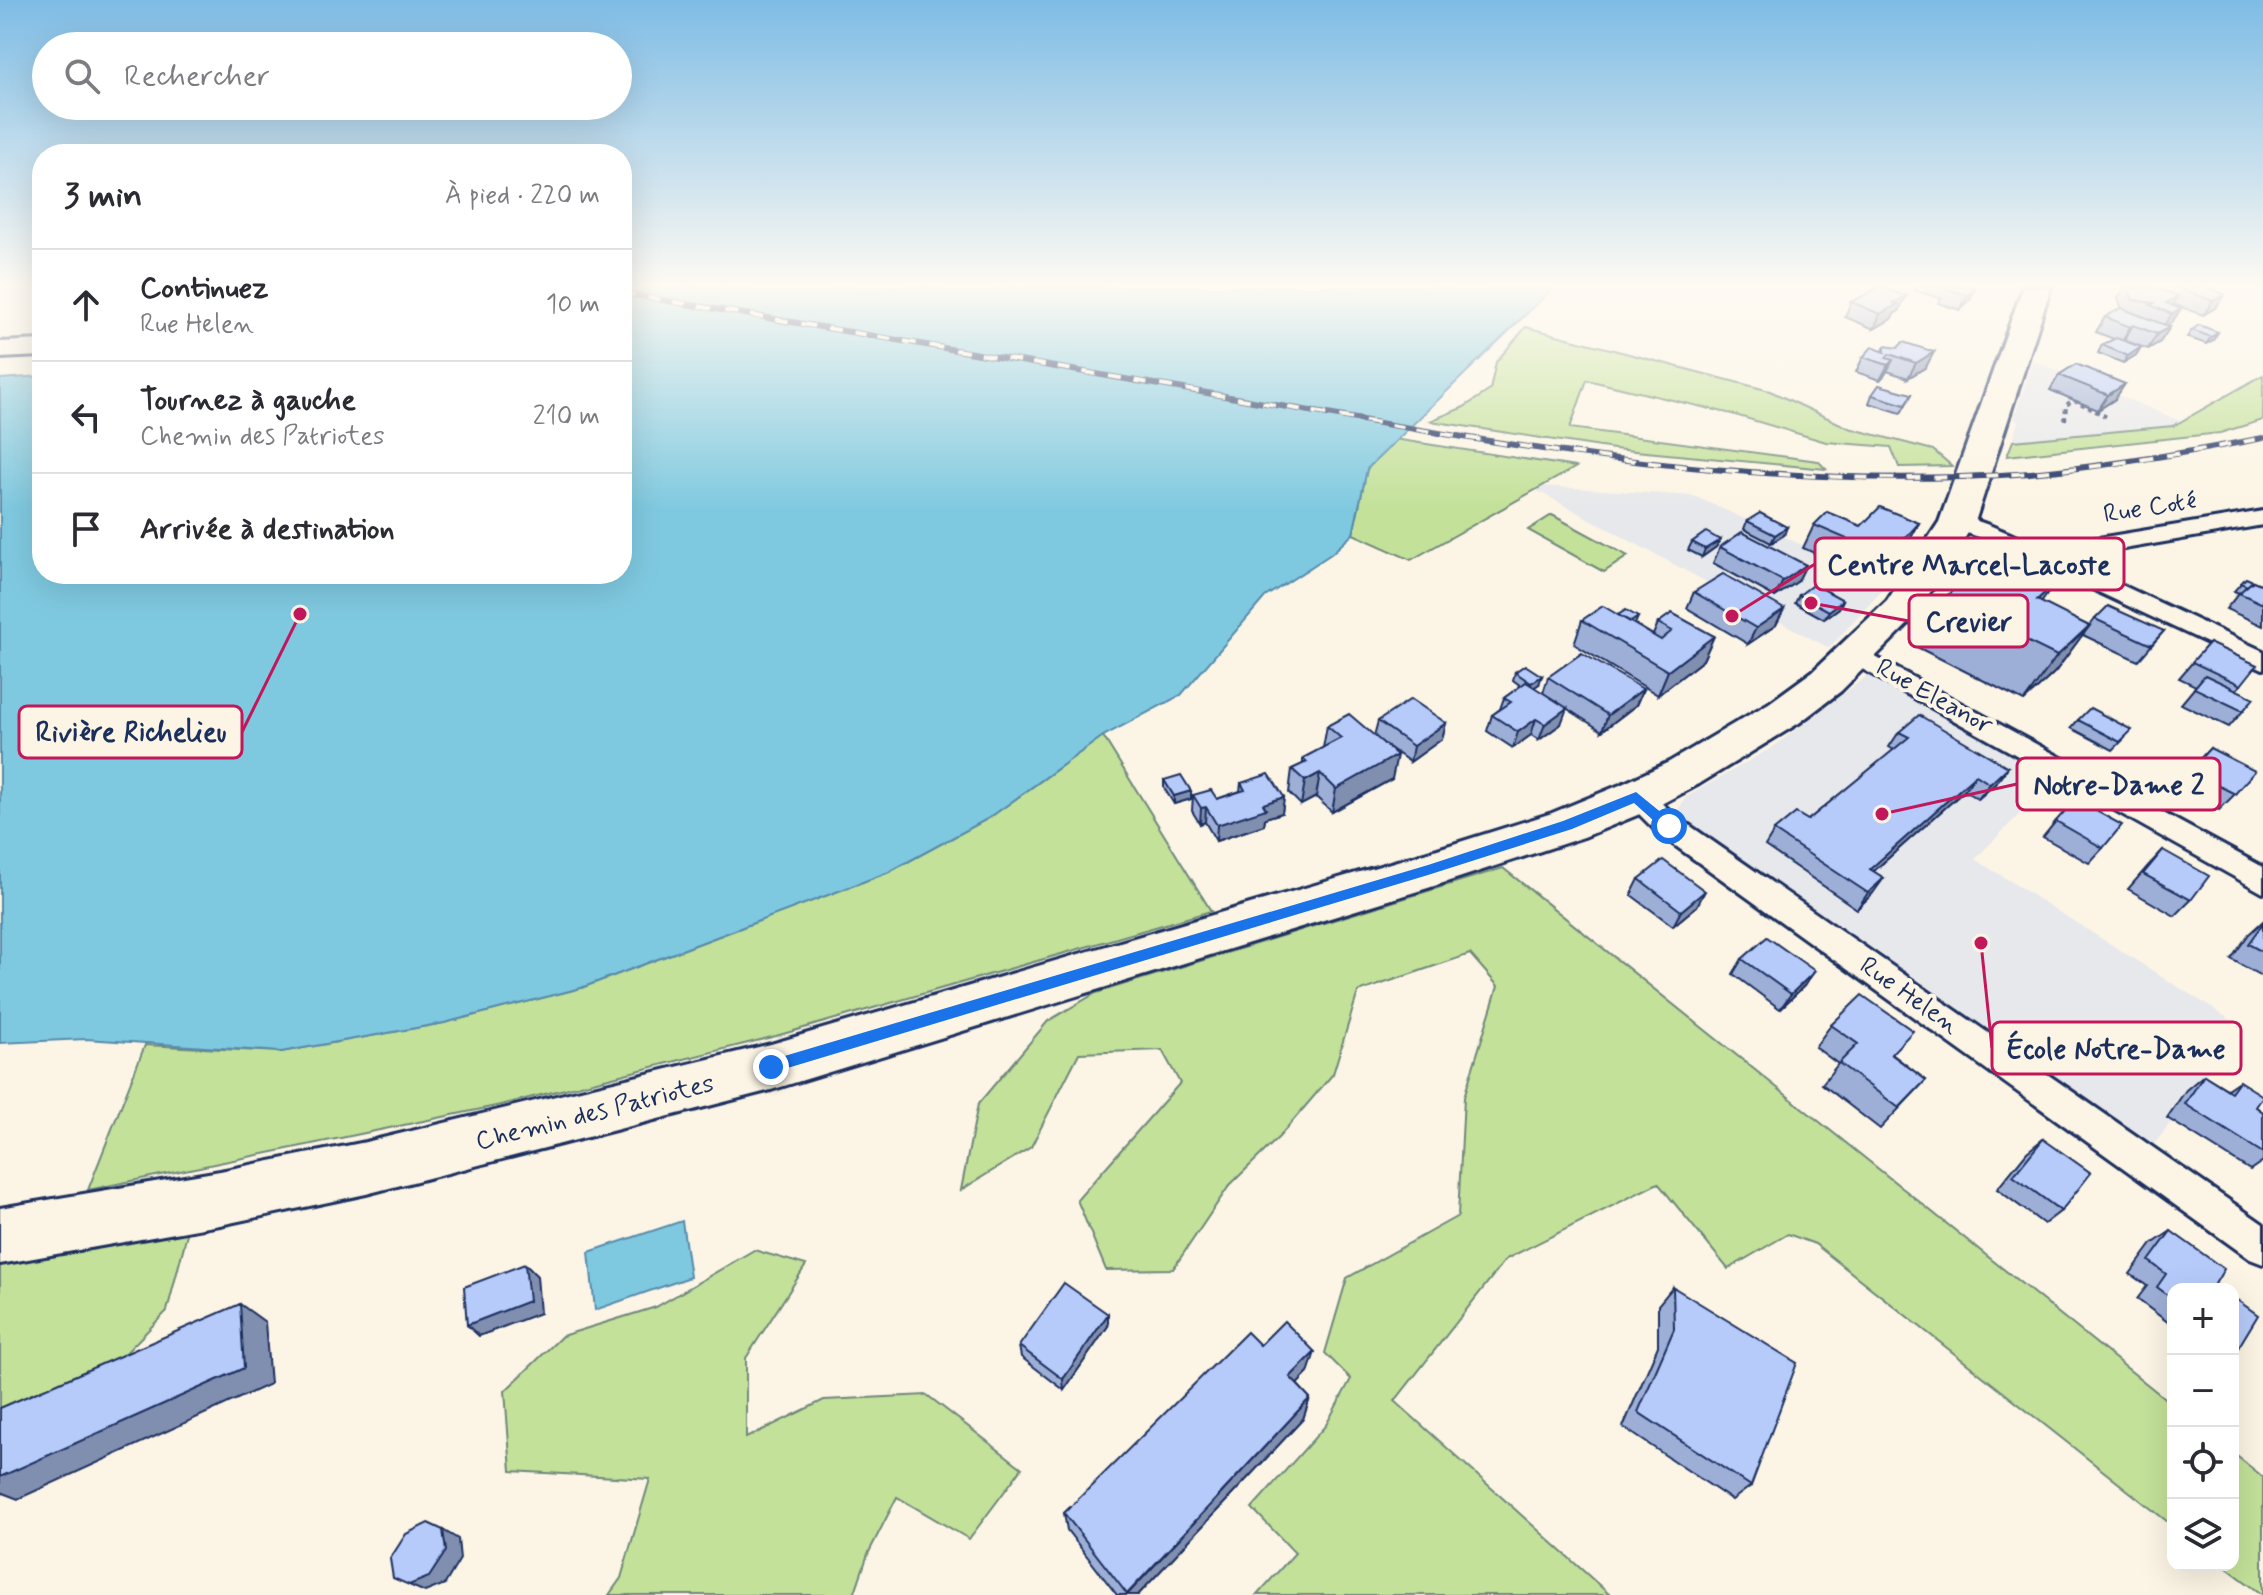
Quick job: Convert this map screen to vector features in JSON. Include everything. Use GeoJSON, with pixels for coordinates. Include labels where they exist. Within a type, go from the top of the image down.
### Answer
{"type":"FeatureCollection","features":[{"type":"Feature","properties":{"kind":"main road","name":"Chemin des Patriotes"},"geometry":{"type":"LineString","coordinates":[[0,1236],[220,1198],[366,1168],[771,1067],[1428,870],[1568,825],[1636,797],[1684,773],[1784,713],[1855,654],[1900,610],[1957,522],[2012,361]]}},
{"type":"Feature","properties":{"kind":"street","name":"Rue Coté"},"geometry":{"type":"LineString","coordinates":[[2048,559],[2068,550],[2263,518]]}},
{"type":"Feature","properties":{"kind":"street"},"geometry":{"type":"LineString","coordinates":[[1957,522],[2048,559],[2263,661]]}},
{"type":"Feature","properties":{"kind":"street","name":"Rue Eleanor"},"geometry":{"type":"LineString","coordinates":[[1855,654],[2263,881]]}},
{"type":"Feature","properties":{"kind":"street","name":"Rue Helen"},"geometry":{"type":"LineString","coordinates":[[1636,797],[1669,826],[2263,1246]]}},
{"type":"Feature","properties":{"kind":"path"},"geometry":{"type":"LineString","coordinates":[[2065,420],[2066,405],[2073,400],[2107,417]]}},
{"type":"Feature","properties":{"kind":"shaded area"},"geometry":{"type":"Polygon","coordinates":[[[2032,361],[2036,361],[2181,421],[2173,426],[2013,441],[2018,421],[2014,419],[2032,361]]]}},
{"type":"Feature","properties":{"kind":"shaded area"},"geometry":{"type":"Polygon","coordinates":[[[1543,486],[1694,496],[1888,584],[1829,648],[1536,490],[1543,486]]]}},
{"type":"Feature","properties":{"kind":"shaded area"},"geometry":{"type":"Polygon","coordinates":[[[1868,675],[1890,684],[2057,777],[1975,859],[2242,1027],[2150,1150],[1682,819],[1678,810],[1686,797],[1773,747],[1868,675]]]}},
{"type":"Feature","properties":{"kind":"green space"},"geometry":{"type":"Polygon","coordinates":[[[1657,361],[1770,391],[1849,428],[1933,450],[1952,466],[1899,467],[1891,447],[1826,442],[1732,414],[1587,380],[1570,428],[1818,461],[1826,469],[1614,449],[1430,421],[1464,407],[1490,390],[1496,362],[1657,361]]]}},
{"type":"Feature","properties":{"kind":"green space"},"geometry":{"type":"Polygon","coordinates":[[[2263,375],[2263,420],[2220,433],[2007,456],[2013,441],[2173,426],[2263,375]]]}},
{"type":"Feature","properties":{"kind":"green space"},"geometry":{"type":"Polygon","coordinates":[[[1394,439],[1576,467],[1411,560],[1353,534],[1367,469],[1394,439]]]}},
{"type":"Feature","properties":{"kind":"green space"},"geometry":{"type":"Polygon","coordinates":[[[1552,515],[1628,556],[1604,572],[1528,530],[1552,515]]]}},
{"type":"Feature","properties":{"kind":"green space"},"geometry":{"type":"Polygon","coordinates":[[[1103,736],[1211,911],[776,1036],[501,1105],[88,1190],[145,1045],[281,1052],[444,1023],[581,988],[889,872],[989,818],[1103,736]]]}},
{"type":"Feature","properties":{"kind":"green space"},"geometry":{"type":"Polygon","coordinates":[[[1503,868],[2167,1400],[2167,1521],[1815,1244],[1788,1234],[1728,1269],[1658,1183],[1506,1259],[1395,1401],[1610,1595],[1257,1595],[1295,1553],[1252,1508],[1326,1425],[1351,1379],[1325,1353],[1347,1278],[1458,1216],[1464,1097],[1498,986],[1470,954],[1358,992],[1333,1074],[1279,1137],[1229,1186],[1173,1269],[1106,1270],[1077,1200],[1180,1083],[1162,1050],[1079,1053],[1031,1147],[961,1190],[978,1104],[1048,1021],[1096,993],[1503,868]]]}},
{"type":"Feature","properties":{"kind":"green space"},"geometry":{"type":"Polygon","coordinates":[[[188,1230],[167,1311],[105,1374],[0,1434],[0,1265],[188,1230]]]}},
{"type":"Feature","properties":{"kind":"green space"},"geometry":{"type":"Polygon","coordinates":[[[754,1250],[806,1265],[746,1358],[746,1438],[824,1400],[927,1395],[1022,1468],[969,1539],[897,1497],[868,1554],[854,1595],[609,1595],[621,1578],[650,1479],[511,1471],[505,1391],[562,1336],[656,1307],[754,1250]]]}},
{"type":"Feature","properties":{"kind":"green space"},"geometry":{"type":"Polygon","coordinates":[[[2239,1458],[2263,1477],[2263,1595],[2231,1571],[2239,1571],[2239,1458]]]}},
{"type":"Feature","properties":{"kind":"water"},"geometry":{"type":"Polygon","coordinates":[[[632,361],[1478,361],[1367,469],[1353,534],[1331,554],[1265,597],[1181,695],[1103,736],[989,818],[889,872],[581,988],[444,1023],[281,1052],[86,1039],[0,1043],[0,379],[32,377],[32,584],[632,584],[632,361]]]}},
{"type":"Feature","properties":{"kind":"water"},"geometry":{"type":"Polygon","coordinates":[[[682,1221],[690,1277],[595,1310],[589,1252],[682,1221]]]}},
{"type":"Feature","properties":{"kind":"building"},"geometry":{"type":"Polygon","coordinates":[[[2076,364],[2125,384],[2108,395],[2059,375],[2076,364]]]}},
{"type":"Feature","properties":{"kind":"building"},"geometry":{"type":"Polygon","coordinates":[[[1879,385],[1912,394],[1905,405],[1872,395],[1879,385]]]}},
{"type":"Feature","properties":{"kind":"building"},"geometry":{"type":"Polygon","coordinates":[[[1880,507],[1919,523],[1900,544],[1896,542],[1884,555],[1814,525],[1827,512],[1861,526],[1880,507]]]}},
{"type":"Feature","properties":{"kind":"building"},"geometry":{"type":"Polygon","coordinates":[[[1760,513],[1787,527],[1775,535],[1747,521],[1760,513]]]}},
{"type":"Feature","properties":{"kind":"building"},"geometry":{"type":"Polygon","coordinates":[[[1706,532],[1720,540],[1705,549],[1692,542],[1706,532]]]}},
{"type":"Feature","properties":{"kind":"building"},"geometry":{"type":"Polygon","coordinates":[[[1742,532],[1806,565],[1783,581],[1720,547],[1742,532]]]}},
{"type":"Feature","properties":{"kind":"building"},"geometry":{"type":"Polygon","coordinates":[[[1990,552],[2056,582],[2037,600],[2089,626],[2057,656],[1943,600],[1990,552]]]}},
{"type":"Feature","properties":{"kind":"building"},"geometry":{"type":"Polygon","coordinates":[[[1723,574],[1784,609],[1756,628],[1694,592],[1723,574]]]}},
{"type":"Feature","properties":{"kind":"building"},"geometry":{"type":"Polygon","coordinates":[[[2246,578],[2253,581],[2247,586],[2241,583],[2246,578]]]}},
{"type":"Feature","properties":{"kind":"building"},"geometry":{"type":"Polygon","coordinates":[[[2253,581],[2263,585],[2263,604],[2239,593],[2253,581]]]}},
{"type":"Feature","properties":{"kind":"building"},"geometry":{"type":"Polygon","coordinates":[[[1814,584],[1843,600],[1829,611],[1799,595],[1814,584]]]}},
{"type":"Feature","properties":{"kind":"building"},"geometry":{"type":"Polygon","coordinates":[[[1603,606],[1661,640],[1672,631],[1658,623],[1672,613],[1714,636],[1668,671],[1582,620],[1603,606]]]}},
{"type":"Feature","properties":{"kind":"building"},"geometry":{"type":"Polygon","coordinates":[[[2108,606],[2164,631],[2151,645],[2095,619],[2108,606]]]}},
{"type":"Feature","properties":{"kind":"building"},"geometry":{"type":"Polygon","coordinates":[[[1626,610],[1638,617],[1631,622],[1618,615],[1626,610]]]}},
{"type":"Feature","properties":{"kind":"building"},"geometry":{"type":"Polygon","coordinates":[[[2209,643],[2257,665],[2241,685],[2192,662],[2209,643]]]}},
{"type":"Feature","properties":{"kind":"building"},"geometry":{"type":"Polygon","coordinates":[[[1582,653],[1643,689],[1608,715],[1548,677],[1582,653]]]}},
{"type":"Feature","properties":{"kind":"building"},"geometry":{"type":"Polygon","coordinates":[[[1525,665],[1542,676],[1531,683],[1515,672],[1525,665]]]}},
{"type":"Feature","properties":{"kind":"building"},"geometry":{"type":"Polygon","coordinates":[[[2205,675],[2254,698],[2243,711],[2194,688],[2205,675]]]}},
{"type":"Feature","properties":{"kind":"building"},"geometry":{"type":"Polygon","coordinates":[[[1526,682],[1567,708],[1545,724],[1536,719],[1518,732],[1492,715],[1511,702],[1504,698],[1526,682]]]}},
{"type":"Feature","properties":{"kind":"building"},"geometry":{"type":"Polygon","coordinates":[[[1411,699],[1446,723],[1413,746],[1378,721],[1411,699]]]}},
{"type":"Feature","properties":{"kind":"building"},"geometry":{"type":"Polygon","coordinates":[[[2090,708],[2132,730],[2120,742],[2078,720],[2090,708]]]}},
{"type":"Feature","properties":{"kind":"building"},"geometry":{"type":"Polygon","coordinates":[[[1349,714],[1397,755],[1336,789],[1320,773],[1305,781],[1292,769],[1307,762],[1303,758],[1341,738],[1327,726],[1349,714]]]}},
{"type":"Feature","properties":{"kind":"building"},"geometry":{"type":"Polygon","coordinates":[[[1919,715],[2008,767],[1990,784],[1976,775],[1870,869],[1884,878],[1868,893],[1774,831],[1796,813],[1808,820],[1909,737],[1899,732],[1919,715]]]}},
{"type":"Feature","properties":{"kind":"building"},"geometry":{"type":"Polygon","coordinates":[[[2210,748],[2255,771],[2235,794],[2189,771],[2210,748]]]}},
{"type":"Feature","properties":{"kind":"building"},"geometry":{"type":"Polygon","coordinates":[[[1269,774],[1284,797],[1263,804],[1266,809],[1217,825],[1206,807],[1201,808],[1193,795],[1211,790],[1217,799],[1245,790],[1241,783],[1269,774]]]}},
{"type":"Feature","properties":{"kind":"building"},"geometry":{"type":"Polygon","coordinates":[[[1181,775],[1191,791],[1174,796],[1164,780],[1181,775]]]}},
{"type":"Feature","properties":{"kind":"building"},"geometry":{"type":"Polygon","coordinates":[[[2079,795],[2103,808],[2098,812],[2122,825],[2103,848],[2056,821],[2079,795]]]}},
{"type":"Feature","properties":{"kind":"building"},"geometry":{"type":"Polygon","coordinates":[[[2163,850],[2209,876],[2191,900],[2143,874],[2163,850]]]}},
{"type":"Feature","properties":{"kind":"building"},"geometry":{"type":"Polygon","coordinates":[[[1663,860],[1705,891],[1681,911],[1639,879],[1663,860]]]}},
{"type":"Feature","properties":{"kind":"building"},"geometry":{"type":"Polygon","coordinates":[[[2263,923],[2263,952],[2248,944],[2263,923]]]}},
{"type":"Feature","properties":{"kind":"building"},"geometry":{"type":"Polygon","coordinates":[[[1767,937],[1815,971],[1791,994],[1742,959],[1767,937]]]}},
{"type":"Feature","properties":{"kind":"building"},"geometry":{"type":"Polygon","coordinates":[[[1862,995],[1913,1031],[1891,1054],[1926,1080],[1899,1108],[1839,1063],[1858,1044],[1831,1025],[1862,995]]]}},
{"type":"Feature","properties":{"kind":"building"},"geometry":{"type":"Polygon","coordinates":[[[2204,1075],[2231,1092],[2239,1081],[2263,1096],[2256,1107],[2263,1112],[2263,1153],[2185,1104],[2204,1075]]]}},
{"type":"Feature","properties":{"kind":"building"},"geometry":{"type":"Polygon","coordinates":[[[2043,1139],[2091,1173],[2061,1211],[2013,1176],[2043,1139]]]}},
{"type":"Feature","properties":{"kind":"building"},"geometry":{"type":"Polygon","coordinates":[[[2171,1231],[2224,1269],[2216,1283],[2167,1283],[2167,1294],[2157,1287],[2166,1274],[2149,1261],[2171,1231]]]}},
{"type":"Feature","properties":{"kind":"building"},"geometry":{"type":"Polygon","coordinates":[[[525,1264],[529,1301],[467,1325],[464,1287],[525,1264]]]}},
{"type":"Feature","properties":{"kind":"building"},"geometry":{"type":"Polygon","coordinates":[[[1064,1283],[1108,1314],[1063,1379],[1019,1346],[1064,1283]]]}},
{"type":"Feature","properties":{"kind":"building"},"geometry":{"type":"Polygon","coordinates":[[[1673,1287],[1797,1363],[1751,1486],[1638,1412],[1674,1329],[1673,1287]]]}},
{"type":"Feature","properties":{"kind":"building"},"geometry":{"type":"Polygon","coordinates":[[[2239,1301],[2258,1315],[2239,1346],[2239,1301]]]}},
{"type":"Feature","properties":{"kind":"building"},"geometry":{"type":"Polygon","coordinates":[[[240,1304],[244,1368],[0,1477],[0,1408],[240,1304]]]}},
{"type":"Feature","properties":{"kind":"building"},"geometry":{"type":"Polygon","coordinates":[[[1284,1321],[1315,1352],[1290,1377],[1310,1398],[1127,1594],[1064,1513],[1247,1332],[1260,1345],[1284,1321]]]}},
{"type":"Feature","properties":{"kind":"building"},"geometry":{"type":"Polygon","coordinates":[[[428,1523],[443,1530],[446,1551],[429,1577],[409,1585],[393,1578],[390,1559],[406,1534],[428,1523]]]}},
{"type":"Feature","properties":{"kind":"railway"},"geometry":{"type":"LineString","coordinates":[[1020,361],[1512,445],[1713,469],[1814,476],[1915,478],[2016,474],[2140,460],[2263,438]]}},
{"type":"Feature","properties":{"kind":"place","name":"Crevier"},"geometry":{"type":"Point","coordinates":[1811,603]}},
{"type":"Feature","properties":{"kind":"place","name":"Rivière Richelieu"},"geometry":{"type":"Point","coordinates":[300,614]}},
{"type":"Feature","properties":{"kind":"place","name":"Centre Marcel-Lacoste"},"geometry":{"type":"Point","coordinates":[1732,616]}},
{"type":"Feature","properties":{"kind":"place","name":"Notre-Dame 2"},"geometry":{"type":"Point","coordinates":[1882,814]}},
{"type":"Feature","properties":{"kind":"place","name":"École Notre-Dame"},"geometry":{"type":"Point","coordinates":[1981,943]}},
{"type":"Feature","properties":{"kind":"route"},"geometry":{"type":"LineString","coordinates":[[771,1067],[1428,870],[1568,825],[1636,797],[1669,826]]}}]}
